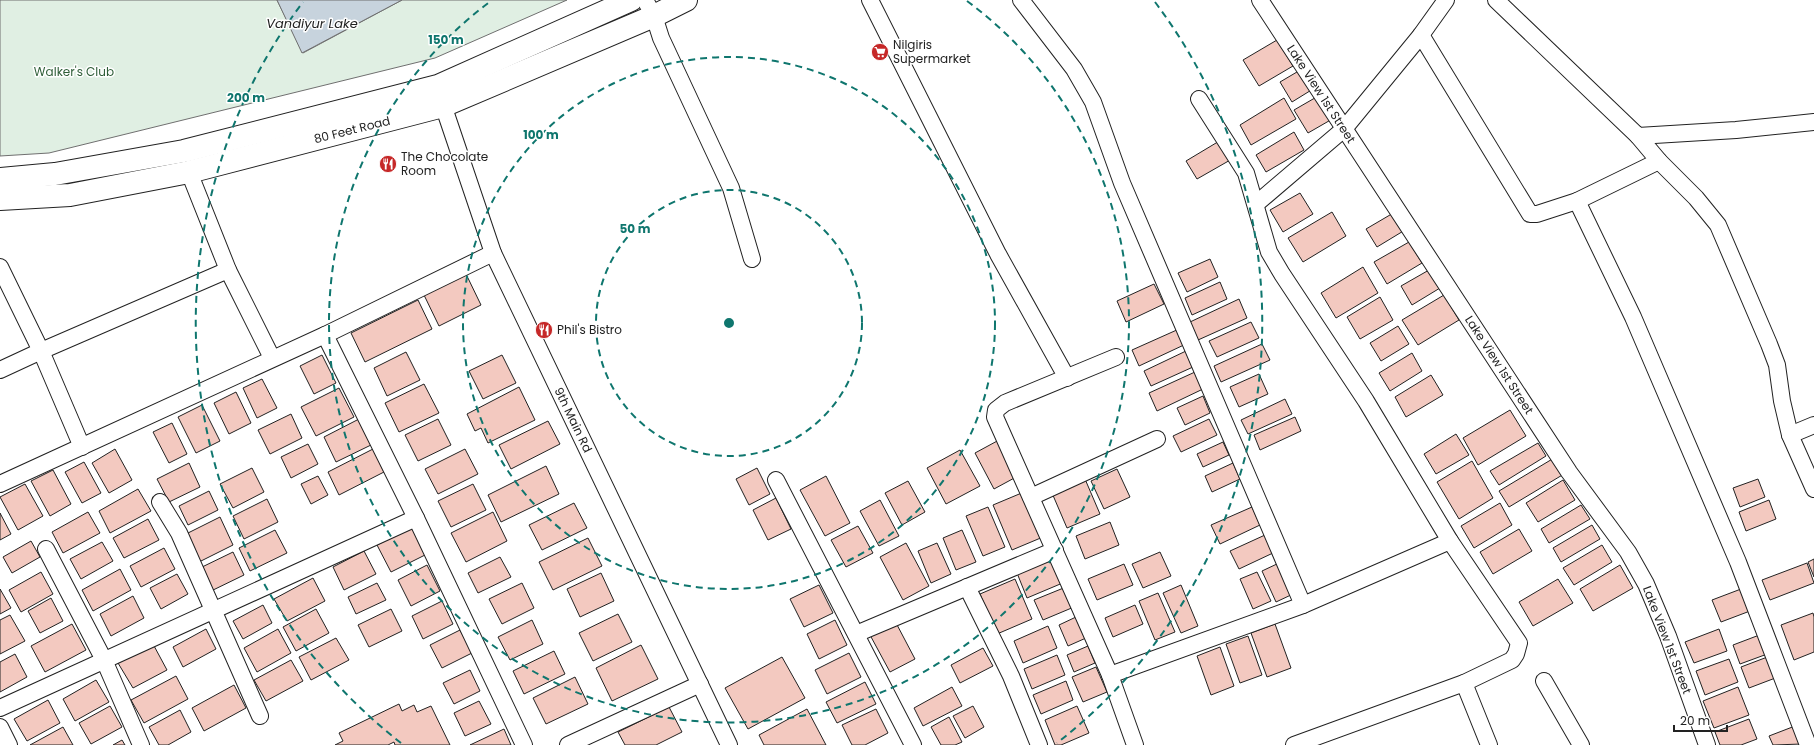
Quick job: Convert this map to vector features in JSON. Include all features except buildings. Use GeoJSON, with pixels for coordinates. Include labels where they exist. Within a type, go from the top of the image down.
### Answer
{"type":"FeatureCollection","features":[{"type":"Feature","properties":{"kind":"main road","name":"80 Feet Road"},"geometry":{"type":"LineString","coordinates":[[0,179],[56,174],[184,151],[441,96],[631,0]]}},
{"type":"Feature","properties":{"kind":"main road","name":"80 Feet Road"},"geometry":{"type":"LineString","coordinates":[[0,198],[70,195],[189,172],[441,96],[649,8],[686,0]]}},
{"type":"Feature","properties":{"kind":"street"},"geometry":{"type":"LineString","coordinates":[[870,0],[998,254],[1067,378]]}},
{"type":"Feature","properties":{"kind":"street"},"geometry":{"type":"LineString","coordinates":[[1021,0],[1074,69],[1093,102],[1122,183],[1303,605]]}},
{"type":"Feature","properties":{"kind":"street","name":"Lake View 1st Street"},"geometry":{"type":"LineString","coordinates":[[1260,0],[1568,472],[1628,552],[1646,584],[1668,636],[1707,745]]}},
{"type":"Feature","properties":{"kind":"street"},"geometry":{"type":"LineString","coordinates":[[1256,204],[1344,129],[1446,0]]}},
{"type":"Feature","properties":{"kind":"street"},"geometry":{"type":"LineString","coordinates":[[1496,0],[1638,136],[1696,198],[1718,225],[1777,365],[1782,401],[1790,435],[1814,489]]}},
{"type":"Feature","properties":{"kind":"street"},"geometry":{"type":"LineString","coordinates":[[649,8],[661,38],[731,188],[752,259]]}},
{"type":"Feature","properties":{"kind":"street"},"geometry":{"type":"LineString","coordinates":[[1420,34],[1530,214],[1534,215],[1577,201],[1660,161]]}},
{"type":"Feature","properties":{"kind":"street","name":"9th Main Rd"},"geometry":{"type":"LineString","coordinates":[[441,96],[493,253],[729,745]]}},
{"type":"Feature","properties":{"kind":"street"},"geometry":{"type":"LineString","coordinates":[[1199,99],[1246,173],[1269,252],[1366,402],[1450,541],[1519,643],[1516,654],[1512,660],[1464,682],[1294,745]]}},
{"type":"Feature","properties":{"kind":"street"},"geometry":{"type":"LineString","coordinates":[[1638,136],[1736,130],[1814,122]]}},
{"type":"Feature","properties":{"kind":"street"},"geometry":{"type":"LineString","coordinates":[[189,172],[228,270],[272,358]]}},
{"type":"Feature","properties":{"kind":"street"},"geometry":{"type":"LineString","coordinates":[[1577,201],[1633,318],[1738,562],[1808,745]]}},
{"type":"Feature","properties":{"kind":"street"},"geometry":{"type":"LineString","coordinates":[[0,484],[324,335],[493,253]]}},
{"type":"Feature","properties":{"kind":"street"},"geometry":{"type":"LineString","coordinates":[[0,267],[41,351],[82,447]]}},
{"type":"Feature","properties":{"kind":"street"},"geometry":{"type":"LineString","coordinates":[[0,370],[228,270]]}},
{"type":"Feature","properties":{"kind":"street"},"geometry":{"type":"LineString","coordinates":[[324,335],[416,518],[524,745]]}},
{"type":"Feature","properties":{"kind":"street"},"geometry":{"type":"LineString","coordinates":[[1116,357],[1005,403],[996,410],[994,417],[1110,674],[1135,745]]}},
{"type":"Feature","properties":{"kind":"street"},"geometry":{"type":"LineString","coordinates":[[1790,435],[1814,425]]}},
{"type":"Feature","properties":{"kind":"street"},"geometry":{"type":"LineString","coordinates":[[1031,497],[1157,439]]}},
{"type":"Feature","properties":{"kind":"street"},"geometry":{"type":"LineString","coordinates":[[776,480],[913,745]]}},
{"type":"Feature","properties":{"kind":"street"},"geometry":{"type":"LineString","coordinates":[[160,502],[179,533],[260,716]]}},
{"type":"Feature","properties":{"kind":"street"},"geometry":{"type":"LineString","coordinates":[[0,708],[416,518]]}},
{"type":"Feature","properties":{"kind":"street"},"geometry":{"type":"LineString","coordinates":[[1110,674],[1303,605],[1450,541]]}},
{"type":"Feature","properties":{"kind":"street"},"geometry":{"type":"LineString","coordinates":[[46,549],[104,660],[141,745]]}},
{"type":"Feature","properties":{"kind":"street"},"geometry":{"type":"LineString","coordinates":[[856,634],[1055,550]]}},
{"type":"Feature","properties":{"kind":"street"},"geometry":{"type":"LineString","coordinates":[[967,587],[1011,676],[1039,745]]}},
{"type":"Feature","properties":{"kind":"street"},"geometry":{"type":"LineString","coordinates":[[1544,681],[1581,745]]}},
{"type":"Feature","properties":{"kind":"street"},"geometry":{"type":"LineString","coordinates":[[1464,682],[1489,745]]}},
{"type":"Feature","properties":{"kind":"street"},"geometry":{"type":"LineString","coordinates":[[568,745],[700,684]]}},
{"type":"Feature","properties":{"kind":"street"},"geometry":{"type":"LineString","coordinates":[[0,728],[9,745]]}},
{"type":"Feature","properties":{"kind":"green space","name":"Walker's Club"},"geometry":{"type":"Polygon","coordinates":[[[0,0],[277,0],[303,53],[402,0],[567,0],[435,58],[49,153],[0,156],[0,0]]]}},
{"type":"Feature","properties":{"kind":"water","name":"Vandiyur Lake"},"geometry":{"type":"Polygon","coordinates":[[[277,0],[402,0],[302,53],[277,0]]]}},
{"type":"Feature","properties":{"kind":"place","name":"Nilgiris Supermarket"},"geometry":{"type":"Point","coordinates":[880,52]}},
{"type":"Feature","properties":{"kind":"place","name":"The Chocolate Room"},"geometry":{"type":"Point","coordinates":[388,164]}},
{"type":"Feature","properties":{"kind":"place","name":"Phil's Bistro"},"geometry":{"type":"Point","coordinates":[544,330]}}]}
